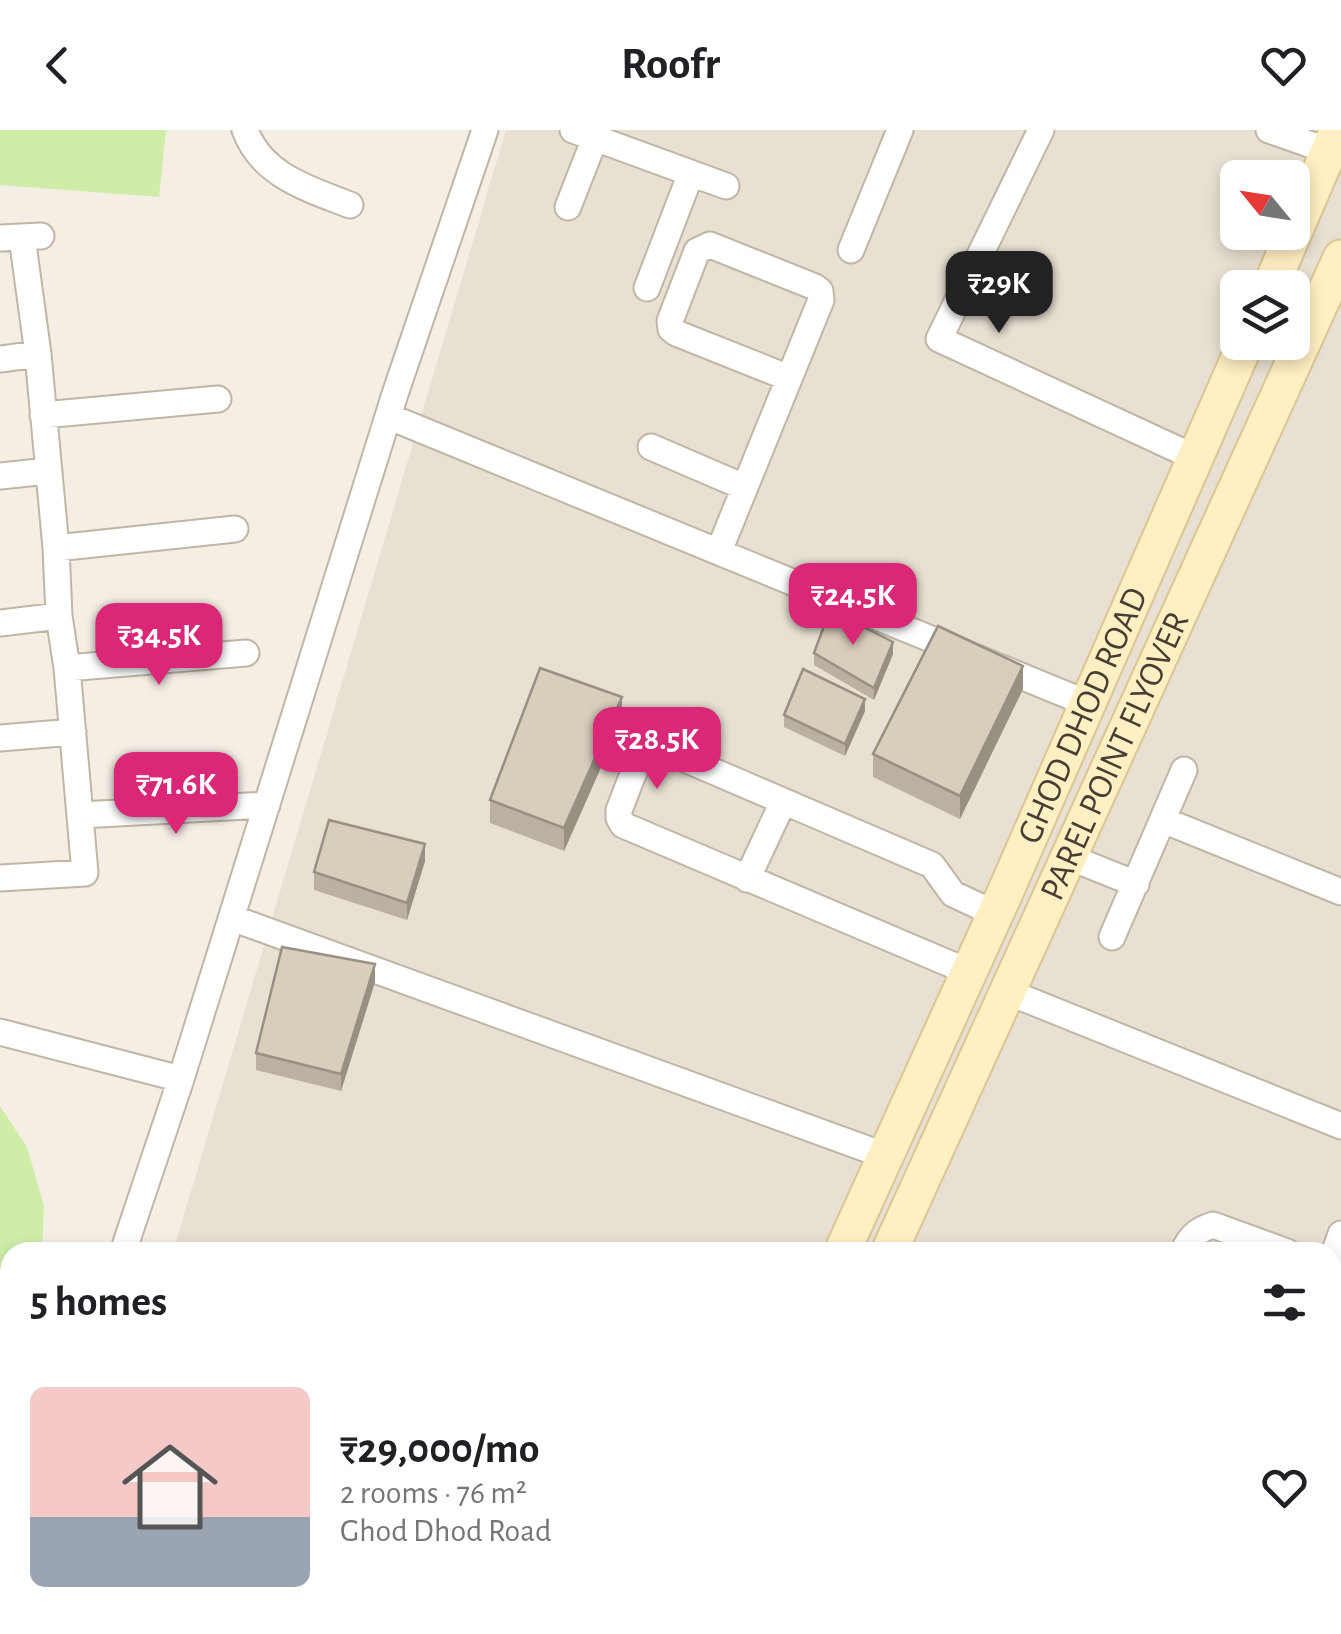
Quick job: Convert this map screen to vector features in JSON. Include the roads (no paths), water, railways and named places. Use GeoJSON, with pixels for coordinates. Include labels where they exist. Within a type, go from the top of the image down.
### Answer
{"type":"FeatureCollection","features":[{"type":"Feature","properties":{"kind":"main road"},"geometry":{"type":"LineString","coordinates":[[1278,270],[1333,140]]}},
{"type":"Feature","properties":{"kind":"main road","name":"PAREL POINT FLYOVER"},"geometry":{"type":"LineString","coordinates":[[894,1242],[1341,258]]}},
{"type":"Feature","properties":{"kind":"main road","name":"GHOD DHOD ROAD"},"geometry":{"type":"LineString","coordinates":[[847,1242],[996,914],[1238,360]]}},
{"type":"Feature","properties":{"kind":"street"},"geometry":{"type":"LineString","coordinates":[[245,130],[276,173],[350,205]]}},
{"type":"Feature","properties":{"kind":"street"},"geometry":{"type":"LineString","coordinates":[[126,1242],[182,1078],[395,394],[485,130]]}},
{"type":"Feature","properties":{"kind":"street"},"geometry":{"type":"LineString","coordinates":[[850,250],[900,130]]}},
{"type":"Feature","properties":{"kind":"street"},"geometry":{"type":"LineString","coordinates":[[1040,130],[939,338],[1196,458]]}},
{"type":"Feature","properties":{"kind":"street"},"geometry":{"type":"LineString","coordinates":[[1269,130],[1333,140]]}},
{"type":"Feature","properties":{"kind":"street"},"geometry":{"type":"LineString","coordinates":[[568,207],[584,134],[726,186]]}},
{"type":"Feature","properties":{"kind":"street"},"geometry":{"type":"LineString","coordinates":[[647,288],[691,173]]}},
{"type":"Feature","properties":{"kind":"street"},"geometry":{"type":"LineString","coordinates":[[0,878],[85,872],[38,354],[21,237]]}},
{"type":"Feature","properties":{"kind":"street"},"geometry":{"type":"LineString","coordinates":[[719,551],[820,300],[820,291],[710,244],[702,247],[697,251],[670,321],[671,329],[788,378]]}},
{"type":"Feature","properties":{"kind":"street"},"geometry":{"type":"LineString","coordinates":[[0,358],[38,354]]}},
{"type":"Feature","properties":{"kind":"street"},"geometry":{"type":"LineString","coordinates":[[43,415],[218,399]]}},
{"type":"Feature","properties":{"kind":"street"},"geometry":{"type":"LineString","coordinates":[[390,417],[1089,704]]}},
{"type":"Feature","properties":{"kind":"street"},"geometry":{"type":"LineString","coordinates":[[651,447],[744,488]]}},
{"type":"Feature","properties":{"kind":"street"},"geometry":{"type":"LineString","coordinates":[[0,476],[48,471]]}},
{"type":"Feature","properties":{"kind":"street"},"geometry":{"type":"LineString","coordinates":[[56,548],[235,529]]}},
{"type":"Feature","properties":{"kind":"street"},"geometry":{"type":"LineString","coordinates":[[0,622],[59,616]]}},
{"type":"Feature","properties":{"kind":"street"},"geometry":{"type":"LineString","coordinates":[[66,668],[246,653]]}},
{"type":"Feature","properties":{"kind":"street"},"geometry":{"type":"LineString","coordinates":[[0,738],[73,732]]}},
{"type":"Feature","properties":{"kind":"street"},"geometry":{"type":"LineString","coordinates":[[970,972],[623,825],[619,810],[640,762],[646,753],[664,750],[932,865],[952,894],[996,914]]}},
{"type":"Feature","properties":{"kind":"street"},"geometry":{"type":"LineString","coordinates":[[1112,937],[1184,770]]}},
{"type":"Feature","properties":{"kind":"street"},"geometry":{"type":"LineString","coordinates":[[747,879],[783,802]]}},
{"type":"Feature","properties":{"kind":"street"},"geometry":{"type":"LineString","coordinates":[[81,815],[267,805]]}},
{"type":"Feature","properties":{"kind":"street"},"geometry":{"type":"LineString","coordinates":[[1162,820],[1341,892]]}},
{"type":"Feature","properties":{"kind":"street"},"geometry":{"type":"LineString","coordinates":[[1069,857],[1136,884]]}},
{"type":"Feature","properties":{"kind":"street"},"geometry":{"type":"LineString","coordinates":[[232,918],[886,1156]]}},
{"type":"Feature","properties":{"kind":"street"},"geometry":{"type":"LineString","coordinates":[[1008,992],[1341,1126]]}},
{"type":"Feature","properties":{"kind":"street"},"geometry":{"type":"LineString","coordinates":[[0,1032],[182,1078]]}},
{"type":"Feature","properties":{"kind":"street"},"geometry":{"type":"LineString","coordinates":[[1187,1242],[1200,1228],[1213,1225],[1260,1242]]}}]}
